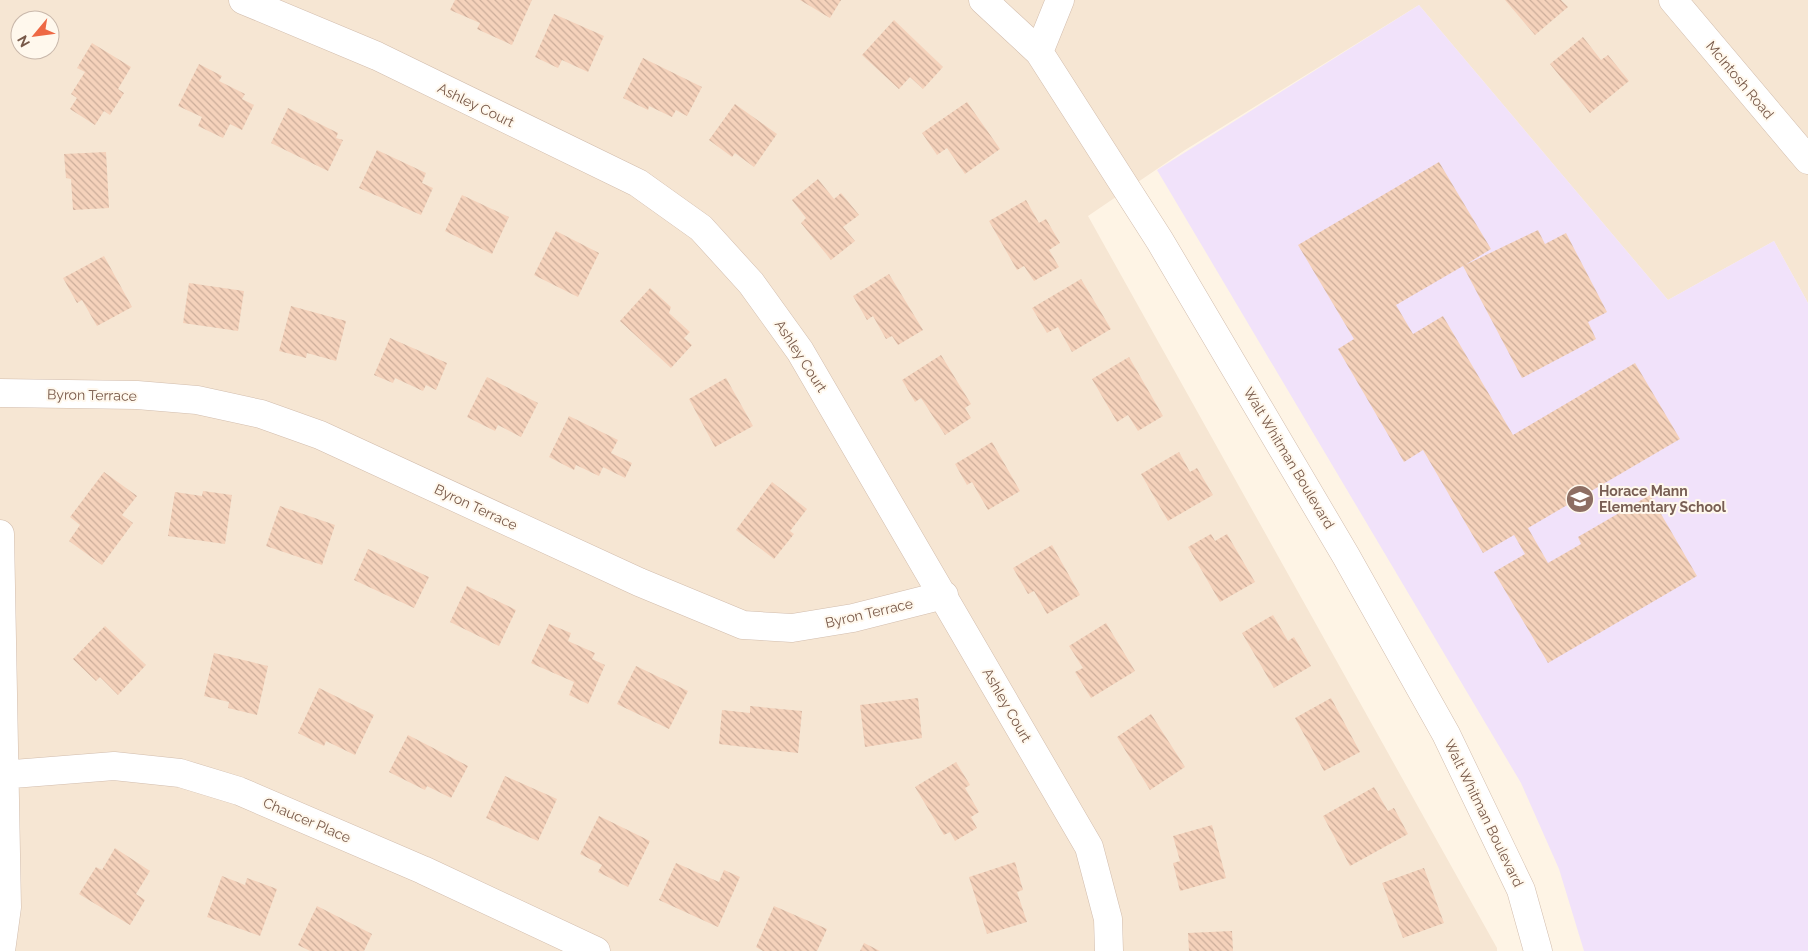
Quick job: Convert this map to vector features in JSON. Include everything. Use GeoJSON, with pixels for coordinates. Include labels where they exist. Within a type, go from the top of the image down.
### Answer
{"type":"FeatureCollection","features":[{"type":"Feature","properties":{"kind":"street","name":"Ashley Court"},"geometry":{"type":"LineString","coordinates":[[243,0],[377,56],[638,183],[701,228],[751,283],[800,351],[1090,847],[1108,919],[1109,951]]}},
{"type":"Feature","properties":{"kind":"street","name":"Walt Whitman Boulevard"},"geometry":{"type":"LineString","coordinates":[[983,0],[1040,52],[1160,241],[1346,556],[1446,734],[1521,890],[1538,951]]}},
{"type":"Feature","properties":{"kind":"street"},"geometry":{"type":"LineString","coordinates":[[1040,52],[1060,0]]}},
{"type":"Feature","properties":{"kind":"street","name":"McIntosh Road"},"geometry":{"type":"LineString","coordinates":[[1673,0],[1808,160]]}},
{"type":"Feature","properties":{"kind":"street","name":"Byron Terrace"},"geometry":{"type":"LineString","coordinates":[[0,393],[137,395],[197,400],[261,414],[320,435],[639,582],[743,625],[792,628],[853,618],[944,595]]}},
{"type":"Feature","properties":{"kind":"street"},"geometry":{"type":"LineString","coordinates":[[0,534],[3,775],[7,907],[1,951]]}},
{"type":"Feature","properties":{"kind":"street","name":"Chaucer Place"},"geometry":{"type":"LineString","coordinates":[[3,775],[114,766],[180,773],[239,791],[424,870],[596,951]]}},
{"type":"Feature","properties":{"kind":"shaded area"},"geometry":{"type":"Polygon","coordinates":[[[0,0],[1808,0],[1808,303],[1774,241],[1668,300],[1419,5],[1185,150],[1088,216],[1497,951],[0,951],[0,0]]]}},
{"type":"Feature","properties":{"kind":"shaded area","name":"Horace Mann Elementary School"},"geometry":{"type":"Polygon","coordinates":[[[1419,5],[1668,300],[1774,241],[1808,303],[1808,951],[1584,951],[1559,869],[1521,783],[1157,170],[1419,5]]]}},
{"type":"Feature","properties":{"kind":"building"},"geometry":{"type":"Polygon","coordinates":[[[455,0],[532,0],[512,45],[477,29],[480,23],[450,10],[455,0]]]}},
{"type":"Feature","properties":{"kind":"building"},"geometry":{"type":"Polygon","coordinates":[[[800,0],[841,0],[830,18],[800,0]]]}},
{"type":"Feature","properties":{"kind":"building"},"geometry":{"type":"Polygon","coordinates":[[[1505,0],[1561,0],[1568,7],[1535,35],[1505,0]]]}},
{"type":"Feature","properties":{"kind":"building"},"geometry":{"type":"Polygon","coordinates":[[[554,14],[604,36],[588,72],[562,60],[558,68],[535,57],[554,14]]]}},
{"type":"Feature","properties":{"kind":"building"},"geometry":{"type":"Polygon","coordinates":[[[894,20],[943,67],[923,89],[910,77],[899,89],[862,55],[894,20]]]}},
{"type":"Feature","properties":{"kind":"building"},"geometry":{"type":"Polygon","coordinates":[[[1583,37],[1601,60],[1608,55],[1629,81],[1590,113],[1550,64],[1583,37]]]}},
{"type":"Feature","properties":{"kind":"building"},"geometry":{"type":"Polygon","coordinates":[[[92,43],[131,67],[118,89],[124,93],[110,115],[104,111],[95,125],[70,109],[77,98],[71,94],[85,72],[77,68],[92,43]]]}},
{"type":"Feature","properties":{"kind":"building"},"geometry":{"type":"Polygon","coordinates":[[[643,58],[702,87],[687,116],[676,110],[672,117],[649,106],[648,110],[623,98],[643,58]]]}},
{"type":"Feature","properties":{"kind":"building"},"geometry":{"type":"Polygon","coordinates":[[[199,64],[222,76],[219,81],[245,94],[242,99],[254,105],[242,130],[230,124],[223,138],[198,126],[202,117],[178,106],[199,64]]]}},
{"type":"Feature","properties":{"kind":"building"},"geometry":{"type":"Polygon","coordinates":[[[967,102],[1000,149],[965,174],[947,148],[937,155],[922,133],[967,102]]]}},
{"type":"Feature","properties":{"kind":"building"},"geometry":{"type":"Polygon","coordinates":[[[735,104],[777,134],[754,167],[735,153],[732,157],[709,140],[735,104]]]}},
{"type":"Feature","properties":{"kind":"building"},"geometry":{"type":"Polygon","coordinates":[[[288,108],[338,133],[336,138],[343,140],[328,171],[271,143],[288,108]]]}},
{"type":"Feature","properties":{"kind":"building"},"geometry":{"type":"Polygon","coordinates":[[[377,150],[426,173],[422,183],[433,188],[421,215],[359,188],[377,150]]]}},
{"type":"Feature","properties":{"kind":"building"},"geometry":{"type":"Polygon","coordinates":[[[106,152],[109,208],[73,210],[71,179],[66,178],[64,154],[106,152]]]}},
{"type":"Feature","properties":{"kind":"building"},"geometry":{"type":"Polygon","coordinates":[[[1439,162],[1491,249],[1465,265],[1538,230],[1545,244],[1566,233],[1607,312],[1588,322],[1596,339],[1522,378],[1463,266],[1396,305],[1413,334],[1443,316],[1513,435],[1635,363],[1680,439],[1528,528],[1548,563],[1581,544],[1578,537],[1650,495],[1697,576],[1548,663],[1494,572],[1525,554],[1514,535],[1483,553],[1423,450],[1404,462],[1338,349],[1354,339],[1298,245],[1439,162]]]}},
{"type":"Feature","properties":{"kind":"building"},"geometry":{"type":"Polygon","coordinates":[[[818,179],[834,199],[841,193],[859,215],[843,227],[855,241],[831,260],[801,223],[806,218],[792,200],[818,179]]]}},
{"type":"Feature","properties":{"kind":"building"},"geometry":{"type":"Polygon","coordinates":[[[462,195],[509,217],[492,254],[445,231],[462,195]]]}},
{"type":"Feature","properties":{"kind":"building"},"geometry":{"type":"Polygon","coordinates":[[[1026,200],[1039,223],[1046,219],[1060,243],[1049,250],[1059,267],[1034,281],[1024,266],[1017,270],[989,221],[1026,200]]]}},
{"type":"Feature","properties":{"kind":"building"},"geometry":{"type":"Polygon","coordinates":[[[556,231],[599,253],[578,297],[534,275],[556,231]]]}},
{"type":"Feature","properties":{"kind":"building"},"geometry":{"type":"Polygon","coordinates":[[[104,256],[132,307],[97,326],[82,300],[77,303],[63,278],[104,256]]]}},
{"type":"Feature","properties":{"kind":"building"},"geometry":{"type":"Polygon","coordinates":[[[889,274],[923,330],[898,345],[892,336],[886,339],[873,316],[867,320],[853,296],[889,274]]]}},
{"type":"Feature","properties":{"kind":"building"},"geometry":{"type":"Polygon","coordinates":[[[1081,279],[1111,329],[1072,352],[1058,327],[1047,333],[1032,308],[1081,279]]]}},
{"type":"Feature","properties":{"kind":"building"},"geometry":{"type":"Polygon","coordinates":[[[189,283],[244,291],[238,331],[183,323],[189,283]]]}},
{"type":"Feature","properties":{"kind":"building"},"geometry":{"type":"Polygon","coordinates":[[[650,288],[671,307],[669,313],[690,332],[684,338],[692,345],[671,368],[620,321],[650,288]]]}},
{"type":"Feature","properties":{"kind":"building"},"geometry":{"type":"Polygon","coordinates":[[[291,306],[346,321],[336,361],[307,353],[306,358],[279,351],[291,306]]]}},
{"type":"Feature","properties":{"kind":"building"},"geometry":{"type":"Polygon","coordinates":[[[390,338],[447,363],[436,390],[426,385],[423,391],[395,378],[393,383],[374,375],[390,338]]]}},
{"type":"Feature","properties":{"kind":"building"},"geometry":{"type":"Polygon","coordinates":[[[941,355],[971,404],[965,408],[971,418],[945,435],[921,398],[915,402],[902,380],[941,355]]]}},
{"type":"Feature","properties":{"kind":"building"},"geometry":{"type":"Polygon","coordinates":[[[1129,357],[1163,416],[1138,431],[1128,415],[1117,422],[1092,379],[1129,357]]]}},
{"type":"Feature","properties":{"kind":"building"},"geometry":{"type":"Polygon","coordinates":[[[487,377],[538,403],[521,437],[498,425],[495,431],[467,417],[487,377]]]}},
{"type":"Feature","properties":{"kind":"building"},"geometry":{"type":"Polygon","coordinates":[[[726,378],[753,426],[715,447],[689,399],[726,378]]]}},
{"type":"Feature","properties":{"kind":"building"},"geometry":{"type":"Polygon","coordinates":[[[569,416],[618,440],[611,453],[632,463],[625,478],[603,467],[599,476],[576,465],[574,470],[549,457],[569,416]]]}},
{"type":"Feature","properties":{"kind":"building"},"geometry":{"type":"Polygon","coordinates":[[[992,442],[1020,491],[988,510],[972,482],[967,485],[955,464],[992,442]]]}},
{"type":"Feature","properties":{"kind":"building"},"geometry":{"type":"Polygon","coordinates":[[[1179,452],[1190,472],[1197,468],[1213,495],[1168,521],[1141,474],[1179,452]]]}},
{"type":"Feature","properties":{"kind":"building"},"geometry":{"type":"Polygon","coordinates":[[[104,472],[137,496],[122,515],[133,523],[102,565],[69,541],[80,525],[70,517],[104,472]]]}},
{"type":"Feature","properties":{"kind":"building"},"geometry":{"type":"Polygon","coordinates":[[[772,482],[807,509],[790,531],[794,534],[774,559],[736,530],[772,482]]]}},
{"type":"Feature","properties":{"kind":"building"},"geometry":{"type":"Polygon","coordinates":[[[203,491],[232,495],[225,544],[168,536],[175,492],[202,496],[203,491]]]}},
{"type":"Feature","properties":{"kind":"building"},"geometry":{"type":"Polygon","coordinates":[[[280,506],[335,525],[322,565],[266,546],[280,506]]]}},
{"type":"Feature","properties":{"kind":"building"},"geometry":{"type":"Polygon","coordinates":[[[1211,534],[1215,541],[1227,534],[1255,582],[1220,602],[1188,547],[1211,534]]]}},
{"type":"Feature","properties":{"kind":"building"},"geometry":{"type":"Polygon","coordinates":[[[1052,545],[1080,595],[1047,614],[1034,591],[1028,594],[1013,568],[1052,545]]]}},
{"type":"Feature","properties":{"kind":"building"},"geometry":{"type":"Polygon","coordinates":[[[368,549],[429,577],[414,608],[354,580],[368,549]]]}},
{"type":"Feature","properties":{"kind":"building"},"geometry":{"type":"Polygon","coordinates":[[[467,586],[516,610],[499,646],[450,622],[467,586]]]}},
{"type":"Feature","properties":{"kind":"building"},"geometry":{"type":"Polygon","coordinates":[[[1273,615],[1288,641],[1294,637],[1311,666],[1274,688],[1242,633],[1273,615]]]}},
{"type":"Feature","properties":{"kind":"building"},"geometry":{"type":"Polygon","coordinates":[[[1106,623],[1135,671],[1091,698],[1075,672],[1083,668],[1069,646],[1106,623]]]}},
{"type":"Feature","properties":{"kind":"building"},"geometry":{"type":"Polygon","coordinates":[[[549,624],[571,633],[568,641],[595,653],[592,659],[605,665],[588,704],[569,695],[574,682],[531,663],[549,624]]]}},
{"type":"Feature","properties":{"kind":"building"},"geometry":{"type":"Polygon","coordinates":[[[105,626],[146,665],[118,695],[100,677],[96,681],[73,659],[105,626]]]}},
{"type":"Feature","properties":{"kind":"building"},"geometry":{"type":"Polygon","coordinates":[[[214,653],[268,666],[257,715],[228,708],[229,702],[204,696],[214,653]]]}},
{"type":"Feature","properties":{"kind":"building"},"geometry":{"type":"Polygon","coordinates":[[[636,666],[688,691],[669,729],[617,704],[636,666]]]}},
{"type":"Feature","properties":{"kind":"building"},"geometry":{"type":"Polygon","coordinates":[[[319,688],[374,715],[355,755],[326,741],[324,746],[298,733],[319,688]]]}},
{"type":"Feature","properties":{"kind":"building"},"geometry":{"type":"Polygon","coordinates":[[[918,698],[922,738],[865,747],[860,705],[918,698]]]}},
{"type":"Feature","properties":{"kind":"building"},"geometry":{"type":"Polygon","coordinates":[[[1331,698],[1360,752],[1324,771],[1295,718],[1331,698]]]}},
{"type":"Feature","properties":{"kind":"building"},"geometry":{"type":"Polygon","coordinates":[[[750,706],[802,711],[798,753],[719,744],[722,710],[750,713],[750,706]]]}},
{"type":"Feature","properties":{"kind":"building"},"geometry":{"type":"Polygon","coordinates":[[[1151,714],[1185,767],[1150,790],[1117,737],[1151,714]]]}},
{"type":"Feature","properties":{"kind":"building"},"geometry":{"type":"Polygon","coordinates":[[[408,735],[468,766],[451,798],[427,786],[425,790],[389,772],[408,735]]]}},
{"type":"Feature","properties":{"kind":"building"},"geometry":{"type":"Polygon","coordinates":[[[956,762],[970,785],[965,788],[979,812],[971,817],[977,828],[955,841],[950,832],[944,835],[915,787],[956,762]]]}},
{"type":"Feature","properties":{"kind":"building"},"geometry":{"type":"Polygon","coordinates":[[[505,776],[557,799],[538,841],[486,818],[505,776]]]}},
{"type":"Feature","properties":{"kind":"building"},"geometry":{"type":"Polygon","coordinates":[[[1374,787],[1388,811],[1394,808],[1408,834],[1350,866],[1323,816],[1374,787]]]}},
{"type":"Feature","properties":{"kind":"building"},"geometry":{"type":"Polygon","coordinates":[[[599,816],[650,841],[628,887],[598,872],[602,865],[580,854],[599,816]]]}},
{"type":"Feature","properties":{"kind":"building"},"geometry":{"type":"Polygon","coordinates":[[[1212,825],[1226,878],[1180,891],[1173,863],[1180,861],[1173,836],[1212,825]]]}},
{"type":"Feature","properties":{"kind":"building"},"geometry":{"type":"Polygon","coordinates":[[[115,848],[150,871],[136,894],[145,900],[130,925],[79,894],[96,867],[102,870],[115,848]]]}},
{"type":"Feature","properties":{"kind":"building"},"geometry":{"type":"Polygon","coordinates":[[[1015,862],[1023,890],[1017,892],[1027,922],[987,934],[969,877],[1015,862]]]}},
{"type":"Feature","properties":{"kind":"building"},"geometry":{"type":"Polygon","coordinates":[[[676,863],[719,882],[724,870],[740,877],[718,927],[659,900],[676,863]]]}},
{"type":"Feature","properties":{"kind":"building"},"geometry":{"type":"Polygon","coordinates":[[[1424,868],[1444,923],[1403,938],[1382,883],[1424,868]]]}},
{"type":"Feature","properties":{"kind":"building"},"geometry":{"type":"Polygon","coordinates":[[[222,876],[245,885],[247,878],[277,889],[260,936],[207,917],[222,876]]]}},
{"type":"Feature","properties":{"kind":"building"},"geometry":{"type":"Polygon","coordinates":[[[317,906],[372,934],[364,951],[310,951],[298,945],[317,906]]]}},
{"type":"Feature","properties":{"kind":"building"},"geometry":{"type":"Polygon","coordinates":[[[774,906],[827,929],[817,951],[763,951],[756,947],[774,906]]]}},
{"type":"Feature","properties":{"kind":"building"},"geometry":{"type":"Polygon","coordinates":[[[1232,931],[1233,951],[1189,951],[1188,933],[1232,931]]]}},
{"type":"Feature","properties":{"kind":"building"},"geometry":{"type":"Polygon","coordinates":[[[864,943],[880,951],[860,951],[864,943]]]}},
{"type":"Feature","properties":{"kind":"place","name":"Horace Mann Elementary School"},"geometry":{"type":"Point","coordinates":[1580,499]}}]}
